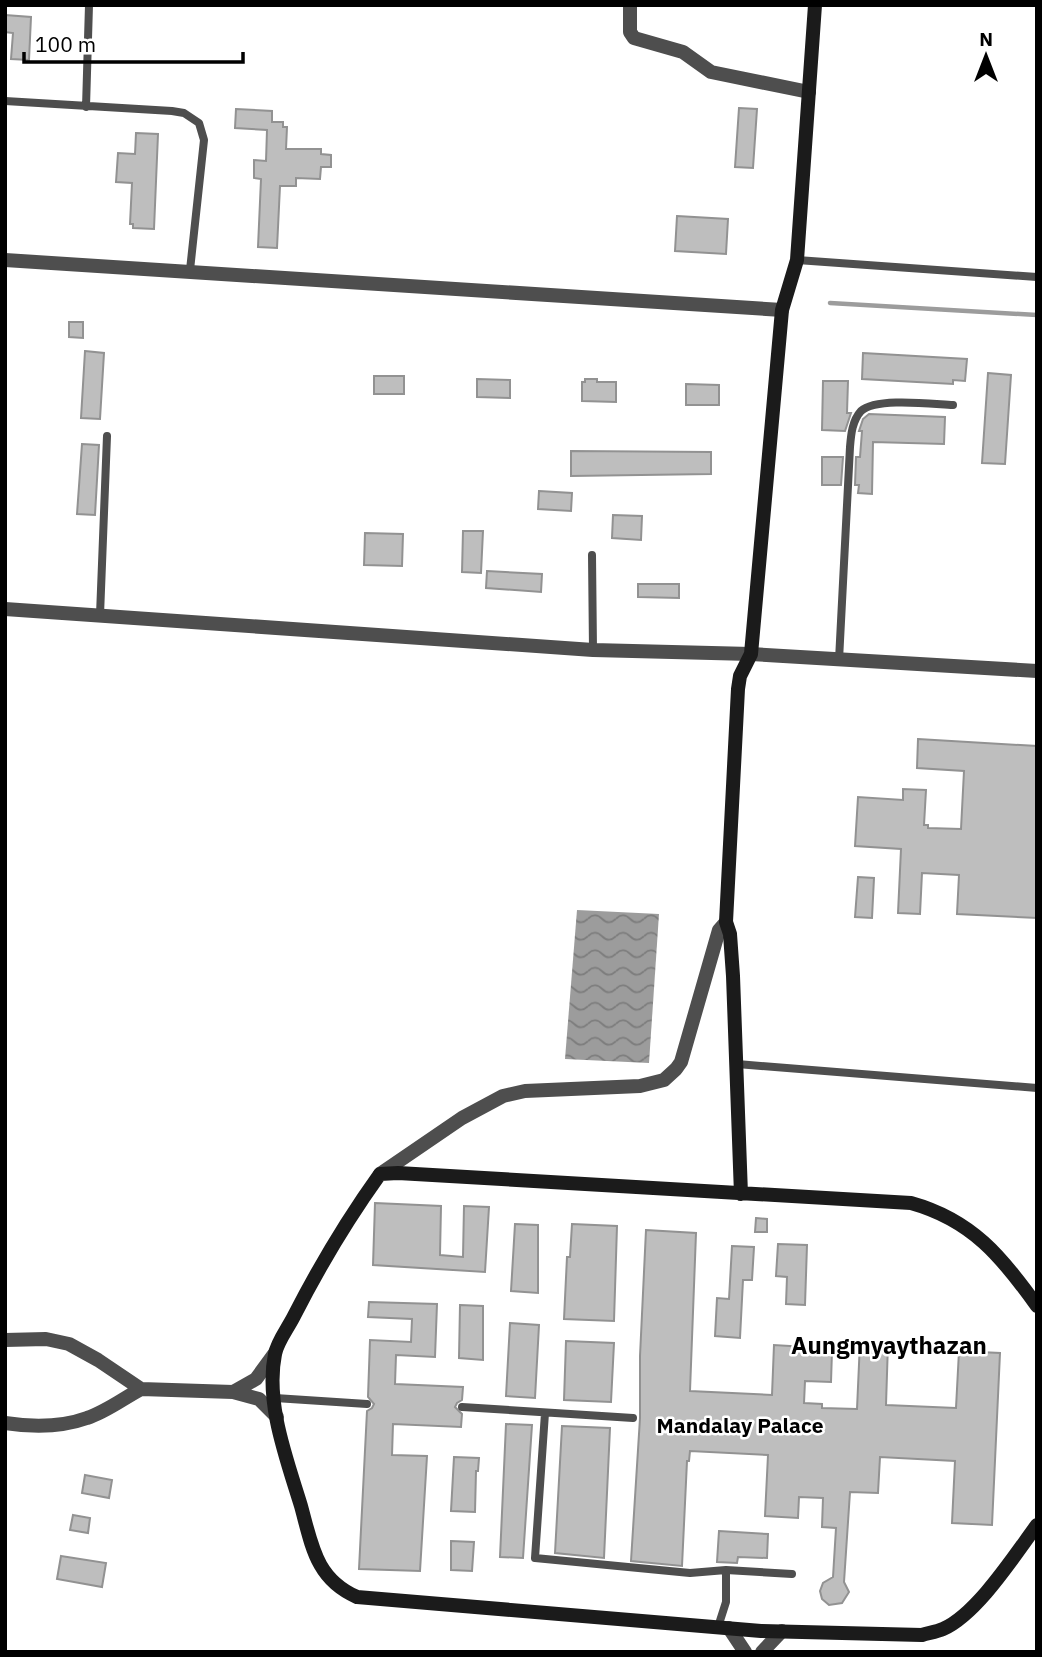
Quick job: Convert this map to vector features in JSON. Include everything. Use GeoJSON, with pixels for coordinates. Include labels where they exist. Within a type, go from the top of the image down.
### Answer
{"type":"FeatureCollection","features":[{"type":"Feature","properties":{"kind":"street"},"geometry":{"type":"LineString","coordinates":[[630,5],[630,32],[634,38],[683,52],[711,72],[808,92]]}},
{"type":"Feature","properties":{"kind":"street"},"geometry":{"type":"LineString","coordinates":[[741,1194],[732,948],[726,922],[738,689],[740,676],[751,654],[782,310],[797,260],[814,5]]}},
{"type":"Feature","properties":{"kind":"street"},"geometry":{"type":"LineString","coordinates":[[5,260],[782,310]]}},
{"type":"Feature","properties":{"kind":"street"},"geometry":{"type":"LineString","coordinates":[[5,609],[593,650],[751,654],[1037,671]]}},
{"type":"Feature","properties":{"kind":"street"},"geometry":{"type":"LineString","coordinates":[[233,1392],[256,1379],[275,1353],[319,1266],[380,1174],[462,1118],[503,1096],[525,1091],[640,1086],[664,1080],[670,1075],[681,1062],[719,930],[726,922]]}},
{"type":"Feature","properties":{"kind":"street"},"geometry":{"type":"LineString","coordinates":[[380,1174],[911,1203],[932,1209],[954,1221],[989,1247],[1008,1265],[1037,1306]]}},
{"type":"Feature","properties":{"kind":"street"},"geometry":{"type":"LineString","coordinates":[[5,1340],[46,1339],[69,1344],[141,1389]]}},
{"type":"Feature","properties":{"kind":"street"},"geometry":{"type":"LineString","coordinates":[[275,1353],[277,1417],[315,1553],[326,1576],[341,1590],[357,1597],[782,1632],[922,1635],[943,1629],[965,1615],[1000,1575],[1037,1525]]}},
{"type":"Feature","properties":{"kind":"street"},"geometry":{"type":"LineString","coordinates":[[5,1423],[51,1424],[89,1418],[141,1389],[233,1392],[259,1399],[277,1417]]}},
{"type":"Feature","properties":{"kind":"street"},"geometry":{"type":"LineString","coordinates":[[723,1628],[745,1652]]}},
{"type":"Feature","properties":{"kind":"street"},"geometry":{"type":"LineString","coordinates":[[762,1652],[782,1632]]}},
{"type":"Feature","properties":{"kind":"lane"},"geometry":{"type":"LineString","coordinates":[[86,107],[89,5]]}},
{"type":"Feature","properties":{"kind":"lane"},"geometry":{"type":"LineString","coordinates":[[5,101],[184,113],[199,122],[204,140],[191,270]]}},
{"type":"Feature","properties":{"kind":"lane"},"geometry":{"type":"LineString","coordinates":[[797,260],[1037,277]]}},
{"type":"Feature","properties":{"kind":"lane"},"geometry":{"type":"LineString","coordinates":[[838,660],[851,431],[856,419],[862,410],[878,403],[953,405]]}},
{"type":"Feature","properties":{"kind":"lane"},"geometry":{"type":"LineString","coordinates":[[100,615],[107,436]]}},
{"type":"Feature","properties":{"kind":"lane"},"geometry":{"type":"LineString","coordinates":[[592,555],[593,650]]}},
{"type":"Feature","properties":{"kind":"lane"},"geometry":{"type":"LineString","coordinates":[[737,1064],[1037,1088]]}},
{"type":"Feature","properties":{"kind":"lane"},"geometry":{"type":"LineString","coordinates":[[275,1398],[367,1404]]}},
{"type":"Feature","properties":{"kind":"lane"},"geometry":{"type":"LineString","coordinates":[[462,1408],[633,1418]]}},
{"type":"Feature","properties":{"kind":"lane"},"geometry":{"type":"LineString","coordinates":[[545,1413],[535,1558],[690,1573],[726,1570],[792,1574]]}},
{"type":"Feature","properties":{"kind":"lane"},"geometry":{"type":"LineString","coordinates":[[723,1628],[726,1570]]}},
{"type":"Feature","properties":{"kind":"water"},"geometry":{"type":"Polygon","coordinates":[[[577,910],[659,914],[649,1063],[565,1059],[577,910]]]}},
{"type":"Feature","properties":{"kind":"building"},"geometry":{"type":"Polygon","coordinates":[[[5,15],[31,17],[29,60],[11,59],[13,33],[5,32],[5,15]]]}},
{"type":"Feature","properties":{"kind":"building"},"geometry":{"type":"Polygon","coordinates":[[[739,108],[757,109],[753,168],[735,167],[739,108]]]}},
{"type":"Feature","properties":{"kind":"building"},"geometry":{"type":"Polygon","coordinates":[[[236,109],[272,111],[272,122],[283,122],[283,127],[287,127],[286,149],[321,149],[321,154],[331,155],[331,167],[321,167],[320,179],[296,178],[296,186],[280,186],[277,248],[258,247],[261,179],[254,178],[254,160],[266,161],[267,130],[235,128],[236,109]]]}},
{"type":"Feature","properties":{"kind":"building"},"geometry":{"type":"Polygon","coordinates":[[[136,133],[158,134],[154,229],[133,228],[133,224],[130,224],[132,183],[116,182],[118,153],[135,154],[136,133]]]}},
{"type":"Feature","properties":{"kind":"building"},"geometry":{"type":"Polygon","coordinates":[[[677,216],[728,219],[726,254],[675,251],[677,216]]]}},
{"type":"Feature","properties":{"kind":"building"},"geometry":{"type":"Polygon","coordinates":[[[69,322],[83,322],[83,338],[69,337],[69,322]]]}},
{"type":"Feature","properties":{"kind":"building"},"geometry":{"type":"Polygon","coordinates":[[[85,351],[104,353],[100,419],[81,418],[85,351]]]}},
{"type":"Feature","properties":{"kind":"building"},"geometry":{"type":"Polygon","coordinates":[[[863,353],[967,359],[965,381],[953,380],[953,384],[862,379],[863,353]]]}},
{"type":"Feature","properties":{"kind":"building"},"geometry":{"type":"Polygon","coordinates":[[[988,373],[1011,375],[1005,464],[982,463],[988,373]]]}},
{"type":"Feature","properties":{"kind":"building"},"geometry":{"type":"Polygon","coordinates":[[[374,376],[404,376],[404,394],[374,394],[374,376]]]}},
{"type":"Feature","properties":{"kind":"building"},"geometry":{"type":"Polygon","coordinates":[[[477,379],[510,380],[510,398],[477,397],[477,379]]]}},
{"type":"Feature","properties":{"kind":"building"},"geometry":{"type":"Polygon","coordinates":[[[585,379],[616,382],[616,402],[582,401],[582,382],[585,382],[585,379]]]}},
{"type":"Feature","properties":{"kind":"building"},"geometry":{"type":"Polygon","coordinates":[[[823,381],[848,381],[847,413],[851,413],[845,431],[822,430],[823,381]]]}},
{"type":"Feature","properties":{"kind":"building"},"geometry":{"type":"Polygon","coordinates":[[[686,384],[719,385],[719,405],[686,405],[686,384]]]}},
{"type":"Feature","properties":{"kind":"building"},"geometry":{"type":"Polygon","coordinates":[[[869,414],[945,417],[944,444],[873,442],[872,494],[858,493],[859,485],[855,485],[856,457],[860,457],[862,431],[859,431],[863,419],[869,414]]]}},
{"type":"Feature","properties":{"kind":"building"},"geometry":{"type":"Polygon","coordinates":[[[82,444],[99,445],[95,515],[77,514],[82,444]]]}},
{"type":"Feature","properties":{"kind":"building"},"geometry":{"type":"Polygon","coordinates":[[[571,451],[711,452],[711,474],[571,476],[571,451]]]}},
{"type":"Feature","properties":{"kind":"building"},"geometry":{"type":"Polygon","coordinates":[[[822,457],[843,457],[841,485],[822,485],[822,457]]]}},
{"type":"Feature","properties":{"kind":"building"},"geometry":{"type":"Polygon","coordinates":[[[539,491],[572,493],[571,511],[538,509],[539,491]]]}},
{"type":"Feature","properties":{"kind":"building"},"geometry":{"type":"Polygon","coordinates":[[[613,515],[642,516],[641,540],[612,538],[613,515]]]}},
{"type":"Feature","properties":{"kind":"building"},"geometry":{"type":"Polygon","coordinates":[[[463,531],[483,531],[481,573],[462,572],[463,531]]]}},
{"type":"Feature","properties":{"kind":"building"},"geometry":{"type":"Polygon","coordinates":[[[365,533],[403,534],[402,566],[364,565],[365,533]]]}},
{"type":"Feature","properties":{"kind":"building"},"geometry":{"type":"Polygon","coordinates":[[[487,571],[542,574],[541,592],[486,588],[487,571]]]}},
{"type":"Feature","properties":{"kind":"building"},"geometry":{"type":"Polygon","coordinates":[[[638,584],[679,584],[679,598],[638,597],[638,584]]]}},
{"type":"Feature","properties":{"kind":"building"},"geometry":{"type":"Polygon","coordinates":[[[918,739],[1037,746],[1037,918],[957,914],[959,875],[922,873],[920,914],[898,913],[901,849],[855,846],[858,797],[903,800],[903,789],[926,790],[924,825],[928,825],[928,828],[961,829],[964,771],[917,768],[918,739]]]}},
{"type":"Feature","properties":{"kind":"building"},"geometry":{"type":"Polygon","coordinates":[[[858,877],[874,878],[872,918],[855,917],[858,877]]]}},
{"type":"Feature","properties":{"kind":"building"},"geometry":{"type":"Polygon","coordinates":[[[375,1203],[441,1206],[440,1255],[463,1257],[464,1206],[489,1207],[485,1272],[373,1265],[375,1203]]]}},
{"type":"Feature","properties":{"kind":"building"},"geometry":{"type":"Polygon","coordinates":[[[756,1218],[767,1219],[767,1232],[755,1232],[756,1218]]]}},
{"type":"Feature","properties":{"kind":"building"},"geometry":{"type":"Polygon","coordinates":[[[515,1224],[538,1225],[538,1293],[511,1291],[515,1224]]]}},
{"type":"Feature","properties":{"kind":"building"},"geometry":{"type":"Polygon","coordinates":[[[572,1224],[617,1226],[614,1321],[564,1319],[567,1257],[570,1257],[572,1224]]]}},
{"type":"Feature","properties":{"kind":"building"},"geometry":{"type":"Polygon","coordinates":[[[646,1230],[696,1233],[690,1391],[772,1395],[774,1345],[806,1347],[832,1351],[831,1382],[805,1381],[804,1403],[822,1404],[822,1408],[857,1409],[860,1342],[888,1343],[886,1405],[956,1408],[959,1351],[1000,1353],[992,1525],[952,1523],[955,1461],[880,1457],[878,1493],[850,1492],[844,1582],[849,1592],[842,1603],[829,1605],[822,1599],[820,1591],[823,1583],[833,1577],[836,1528],[822,1527],[823,1498],[799,1497],[798,1518],[765,1516],[768,1455],[690,1451],[687,1461],[682,1566],[631,1561],[640,1418],[646,1230]]]}},
{"type":"Feature","properties":{"kind":"building"},"geometry":{"type":"Polygon","coordinates":[[[778,1244],[807,1245],[805,1305],[786,1304],[787,1277],[776,1276],[778,1244]]]}},
{"type":"Feature","properties":{"kind":"building"},"geometry":{"type":"Polygon","coordinates":[[[732,1246],[754,1247],[752,1280],[743,1280],[740,1338],[715,1336],[717,1298],[729,1299],[732,1246]]]}},
{"type":"Feature","properties":{"kind":"building"},"geometry":{"type":"Polygon","coordinates":[[[369,1302],[437,1304],[435,1357],[396,1355],[395,1384],[463,1387],[462,1400],[455,1407],[462,1414],[461,1427],[393,1424],[392,1455],[427,1456],[420,1571],[359,1569],[367,1411],[374,1404],[368,1397],[370,1340],[411,1342],[412,1319],[368,1317],[369,1302]]]}},
{"type":"Feature","properties":{"kind":"building"},"geometry":{"type":"Polygon","coordinates":[[[460,1305],[483,1306],[483,1360],[459,1358],[460,1305]]]}},
{"type":"Feature","properties":{"kind":"building"},"geometry":{"type":"Polygon","coordinates":[[[510,1323],[539,1325],[535,1398],[506,1396],[510,1323]]]}},
{"type":"Feature","properties":{"kind":"building"},"geometry":{"type":"Polygon","coordinates":[[[566,1341],[614,1343],[611,1402],[564,1400],[566,1341]]]}},
{"type":"Feature","properties":{"kind":"building"},"geometry":{"type":"Polygon","coordinates":[[[506,1424],[532,1425],[523,1558],[500,1557],[506,1424]]]}},
{"type":"Feature","properties":{"kind":"building"},"geometry":{"type":"Polygon","coordinates":[[[562,1426],[610,1428],[604,1558],[555,1553],[562,1426]]]}},
{"type":"Feature","properties":{"kind":"building"},"geometry":{"type":"Polygon","coordinates":[[[454,1457],[479,1458],[475,1512],[451,1511],[454,1457]]]}},
{"type":"Feature","properties":{"kind":"building"},"geometry":{"type":"Polygon","coordinates":[[[85,1475],[112,1480],[109,1498],[82,1493],[85,1475]]]}},
{"type":"Feature","properties":{"kind":"building"},"geometry":{"type":"Polygon","coordinates":[[[73,1515],[90,1518],[88,1533],[70,1530],[73,1515]]]}},
{"type":"Feature","properties":{"kind":"building"},"geometry":{"type":"Polygon","coordinates":[[[719,1531],[768,1534],[767,1558],[738,1557],[737,1563],[717,1562],[719,1531]]]}},
{"type":"Feature","properties":{"kind":"building"},"geometry":{"type":"Polygon","coordinates":[[[451,1541],[474,1542],[472,1571],[451,1570],[451,1541]]]}},
{"type":"Feature","properties":{"kind":"building"},"geometry":{"type":"Polygon","coordinates":[[[61,1556],[106,1563],[102,1587],[57,1579],[61,1556]]]}},
{"type":"Feature","properties":{"kind":"waterway"},"geometry":{"type":"LineString","coordinates":[[830,303],[1037,315]]}},
{"type":"Feature","properties":{"kind":"district","name":"Aungmyaythazan"},"geometry":{"type":"Point","coordinates":[889,1345]}},
{"type":"Feature","properties":{"kind":"district","name":"Mandalay Palace"},"geometry":{"type":"Point","coordinates":[740,1425]}}]}
